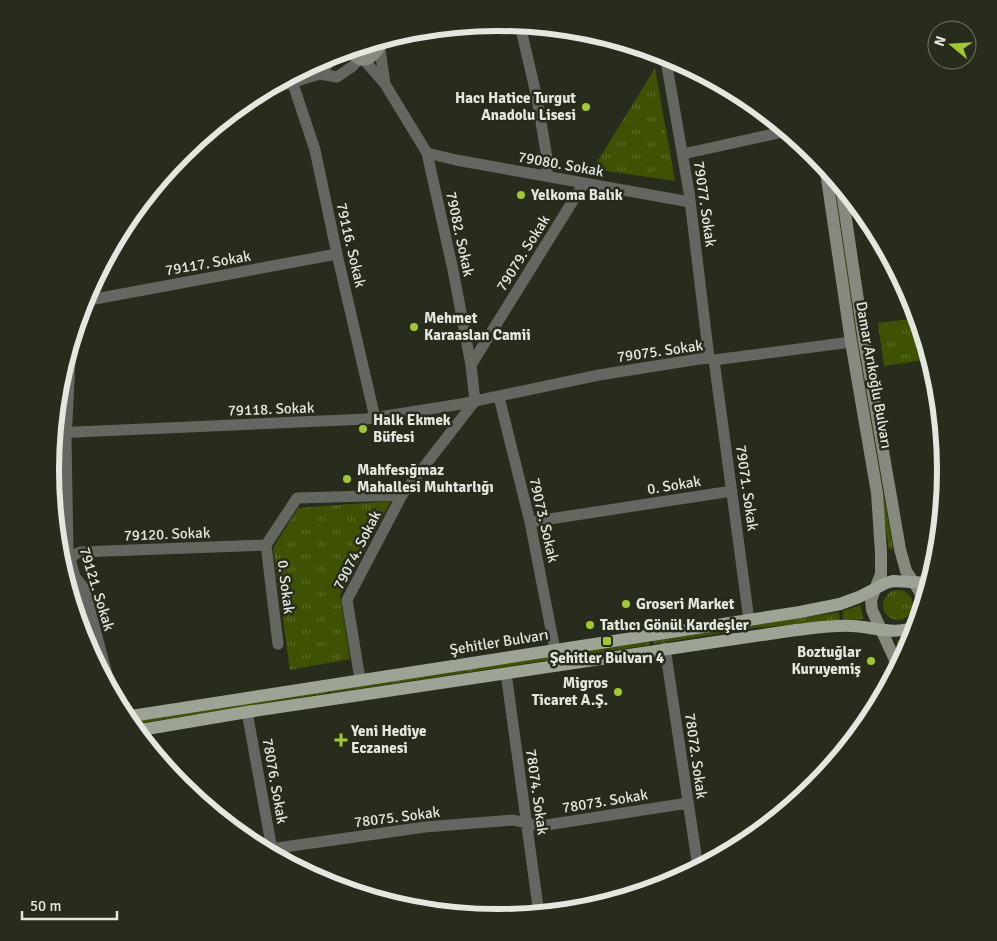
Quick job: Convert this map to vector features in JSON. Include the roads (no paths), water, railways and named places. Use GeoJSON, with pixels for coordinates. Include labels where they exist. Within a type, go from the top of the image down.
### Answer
{"type":"FeatureCollection","features":[{"type":"Feature","properties":{"kind":"main road"},"geometry":{"type":"LineString","coordinates":[[358,56],[373,57],[378,48]]}},
{"type":"Feature","properties":{"kind":"main road","name":"Damar Arıkoğlu Bulvarı"},"geometry":{"type":"LineString","coordinates":[[827,179],[851,342],[877,493],[881,574],[871,600],[872,610],[895,659]]}},
{"type":"Feature","properties":{"kind":"main road","name":"Damar Arıkoğlu Bulvarı"},"geometry":{"type":"LineString","coordinates":[[843,198],[864,341],[897,530],[906,571],[920,593]]}},
{"type":"Feature","properties":{"kind":"main road","name":"Şehitler Bulvarı"},"geometry":{"type":"LineString","coordinates":[[133,716],[749,620],[840,604],[893,581],[913,582]]}},
{"type":"Feature","properties":{"kind":"main road"},"geometry":{"type":"LineString","coordinates":[[913,582],[923,583]]}},
{"type":"Feature","properties":{"kind":"main road"},"geometry":{"type":"LineString","coordinates":[[144,730],[665,648],[804,629],[851,626],[880,630],[907,630]]}},
{"type":"Feature","properties":{"kind":"street"},"geometry":{"type":"LineString","coordinates":[[522,32],[537,98],[548,164],[546,176]]}},
{"type":"Feature","properties":{"kind":"street"},"geometry":{"type":"LineString","coordinates":[[381,47],[385,84]]}},
{"type":"Feature","properties":{"kind":"street"},"geometry":{"type":"LineString","coordinates":[[300,79],[320,74],[336,77],[353,66],[358,56],[385,84]]}},
{"type":"Feature","properties":{"kind":"street","name":"79077. Sokak"},"geometry":{"type":"LineString","coordinates":[[667,65],[683,154],[712,359]]}},
{"type":"Feature","properties":{"kind":"street"},"geometry":{"type":"LineString","coordinates":[[320,74],[326,67]]}},
{"type":"Feature","properties":{"kind":"street","name":"79116. Sokak"},"geometry":{"type":"LineString","coordinates":[[293,83],[315,150],[375,418]]}},
{"type":"Feature","properties":{"kind":"street","name":"79082. Sokak"},"geometry":{"type":"LineString","coordinates":[[385,84],[427,153],[471,365],[475,401]]}},
{"type":"Feature","properties":{"kind":"street"},"geometry":{"type":"LineString","coordinates":[[683,154],[779,133]]}},
{"type":"Feature","properties":{"kind":"street","name":"79080. Sokak"},"geometry":{"type":"LineString","coordinates":[[427,153],[456,160],[690,202]]}},
{"type":"Feature","properties":{"kind":"street","name":"79079. Sokak"},"geometry":{"type":"LineString","coordinates":[[471,365],[584,183]]}},
{"type":"Feature","properties":{"kind":"street","name":"79117. Sokak"},"geometry":{"type":"LineString","coordinates":[[94,299],[337,254]]}},
{"type":"Feature","properties":{"kind":"street","name":"79075. Sokak"},"geometry":{"type":"LineString","coordinates":[[475,401],[599,375],[851,342]]}},
{"type":"Feature","properties":{"kind":"street","name":"79071. Sokak"},"geometry":{"type":"LineString","coordinates":[[712,359],[749,620]]}},
{"type":"Feature","properties":{"kind":"street","name":"79073. Sokak"},"geometry":{"type":"LineString","coordinates":[[499,397],[530,522],[555,650]]}},
{"type":"Feature","properties":{"kind":"street","name":"79118. Sokak"},"geometry":{"type":"LineString","coordinates":[[61,433],[375,418],[475,401]]}},
{"type":"Feature","properties":{"kind":"street","name":"79074. Sokak"},"geometry":{"type":"LineString","coordinates":[[360,679],[348,600],[402,495],[475,401]]}},
{"type":"Feature","properties":{"kind":"street","name":"79121. Sokak"},"geometry":{"type":"LineString","coordinates":[[60,438],[68,551],[75,576],[84,588],[104,663]]}},
{"type":"Feature","properties":{"kind":"street","name":"0. Sokak"},"geometry":{"type":"LineString","coordinates":[[530,522],[732,492]]}},
{"type":"Feature","properties":{"kind":"street","name":"0. Sokak"},"geometry":{"type":"LineString","coordinates":[[278,644],[266,545],[297,498],[402,495]]}},
{"type":"Feature","properties":{"kind":"street","name":"79120. Sokak"},"geometry":{"type":"LineString","coordinates":[[70,558],[80,552],[266,545]]}},
{"type":"Feature","properties":{"kind":"street"},"geometry":{"type":"LineString","coordinates":[[74,582],[79,582]]}},
{"type":"Feature","properties":{"kind":"street","name":"78072. Sokak"},"geometry":{"type":"LineString","coordinates":[[665,648],[697,862]]}},
{"type":"Feature","properties":{"kind":"street","name":"78074. Sokak"},"geometry":{"type":"LineString","coordinates":[[506,673],[538,908]]}},
{"type":"Feature","properties":{"kind":"street","name":"78076. Sokak"},"geometry":{"type":"LineString","coordinates":[[247,712],[268,844]]}},
{"type":"Feature","properties":{"kind":"street","name":"78073. Sokak"},"geometry":{"type":"LineString","coordinates":[[526,824],[540,826],[688,803]]}},
{"type":"Feature","properties":{"kind":"street","name":"78075. Sokak"},"geometry":{"type":"LineString","coordinates":[[277,850],[425,828],[513,820],[526,824]]}},
{"type":"Feature","properties":{"kind":"place","name":"Hacı Hatice Turgut Anadolu Lisesi"},"geometry":{"type":"Point","coordinates":[586,107]}},
{"type":"Feature","properties":{"kind":"place","name":"Yelkoma Balık"},"geometry":{"type":"Point","coordinates":[521,195]}},
{"type":"Feature","properties":{"kind":"place","name":"Mehmet Karaaslan Camii"},"geometry":{"type":"Point","coordinates":[414,327]}},
{"type":"Feature","properties":{"kind":"place","name":"Halk Ekmek Büfesi"},"geometry":{"type":"Point","coordinates":[363,429]}},
{"type":"Feature","properties":{"kind":"place","name":"Mahfesığmaz Mahallesi Muhtarlığı"},"geometry":{"type":"Point","coordinates":[347,479]}},
{"type":"Feature","properties":{"kind":"place","name":"Groseri Market"},"geometry":{"type":"Point","coordinates":[626,604]}},
{"type":"Feature","properties":{"kind":"place","name":"Tatlıcı Gönül Kardeşler"},"geometry":{"type":"Point","coordinates":[590,625]}},
{"type":"Feature","properties":{"kind":"place","name":"Şehitler Bulvarı 4"},"geometry":{"type":"Point","coordinates":[607,641]}},
{"type":"Feature","properties":{"kind":"place","name":"Boztuğlar Kuruyemiş"},"geometry":{"type":"Point","coordinates":[871,661]}},
{"type":"Feature","properties":{"kind":"place","name":"Migros Ticaret A.Ş."},"geometry":{"type":"Point","coordinates":[618,692]}},
{"type":"Feature","properties":{"kind":"place","name":"Yeni Hediye Eczanesi"},"geometry":{"type":"Point","coordinates":[341,740]}}]}
